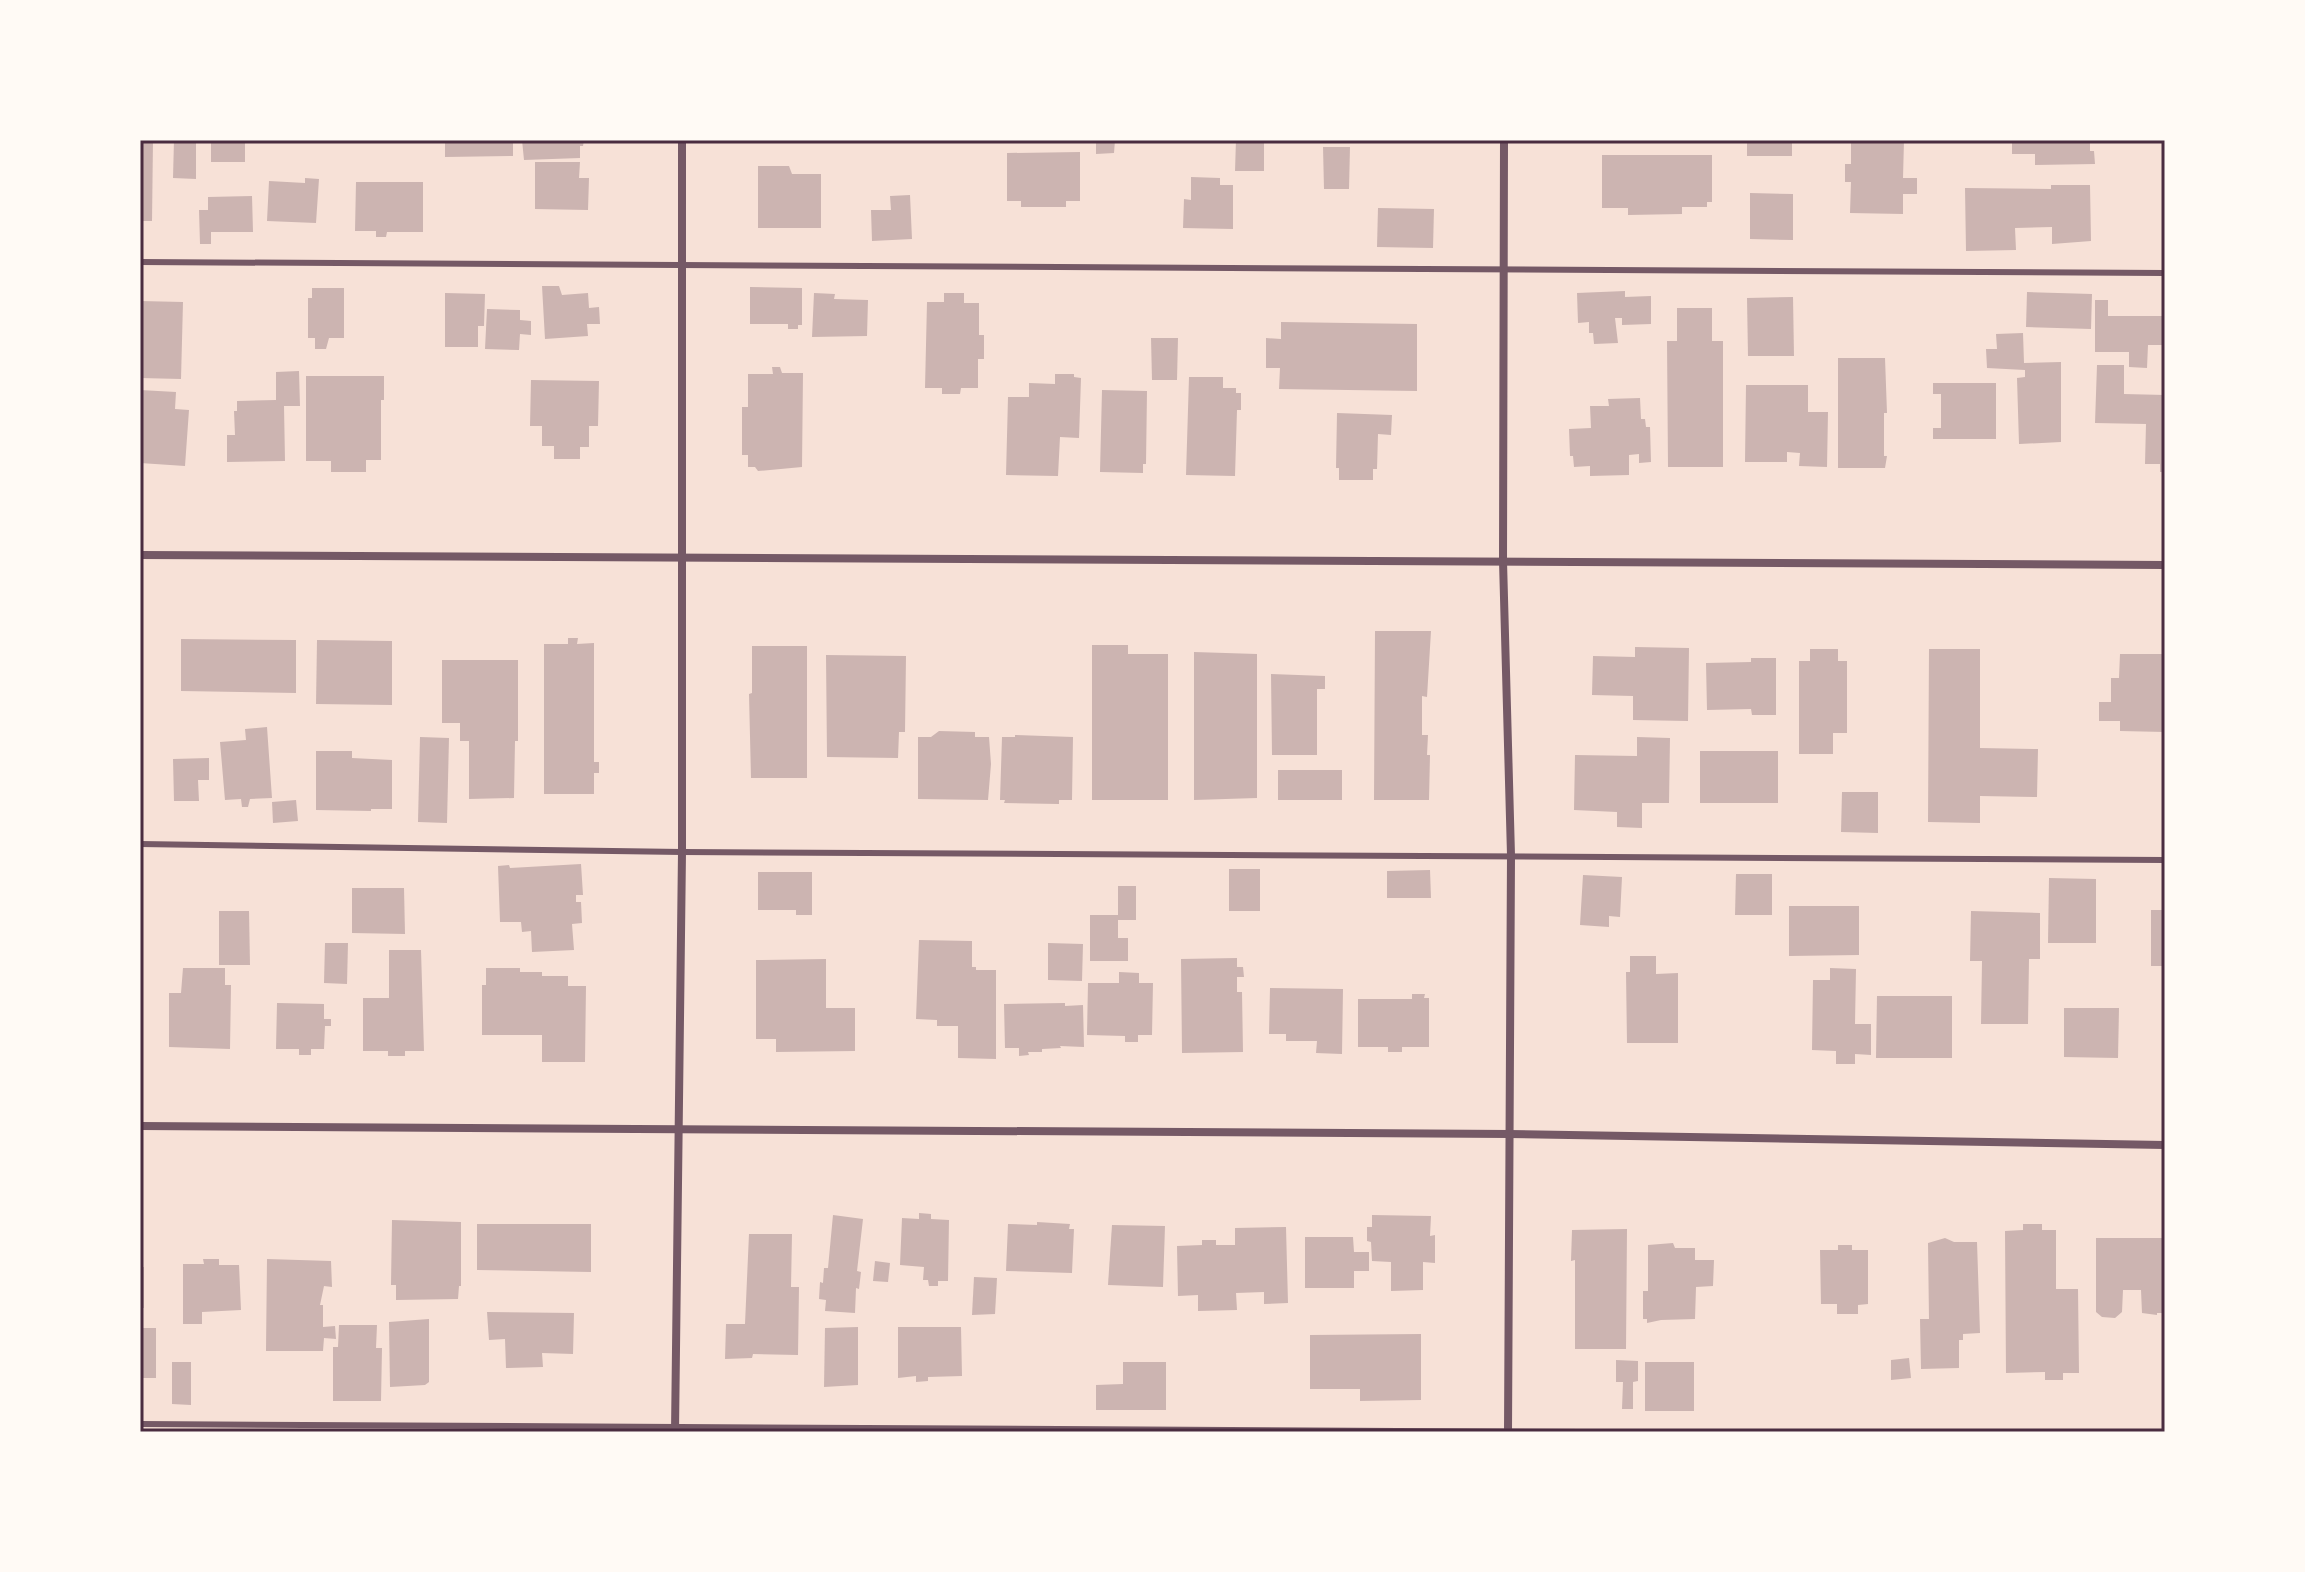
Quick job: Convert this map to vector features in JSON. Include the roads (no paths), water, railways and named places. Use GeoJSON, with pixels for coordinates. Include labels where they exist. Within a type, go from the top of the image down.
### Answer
{"type":"FeatureCollection","features":[{"type":"Feature","properties":{"kind":"street"},"geometry":{"type":"LineString","coordinates":[[675,1430],[682,852],[682,140]]}},
{"type":"Feature","properties":{"kind":"street"},"geometry":{"type":"LineString","coordinates":[[1504,140],[1503,561],[1511,855],[1508,1432]]}},
{"type":"Feature","properties":{"kind":"street"},"geometry":{"type":"LineString","coordinates":[[140,555],[2165,565]]}},
{"type":"Feature","properties":{"kind":"street"},"geometry":{"type":"LineString","coordinates":[[140,1126],[1509,1134],[2165,1145]]}},
{"type":"Feature","properties":{"kind":"lane"},"geometry":{"type":"LineString","coordinates":[[140,262],[2165,273]]}},
{"type":"Feature","properties":{"kind":"lane"},"geometry":{"type":"LineString","coordinates":[[140,844],[682,852],[2165,860]]}},
{"type":"Feature","properties":{"kind":"lane"},"geometry":{"type":"LineString","coordinates":[[140,1424],[675,1430],[1581,1432]]}}]}
